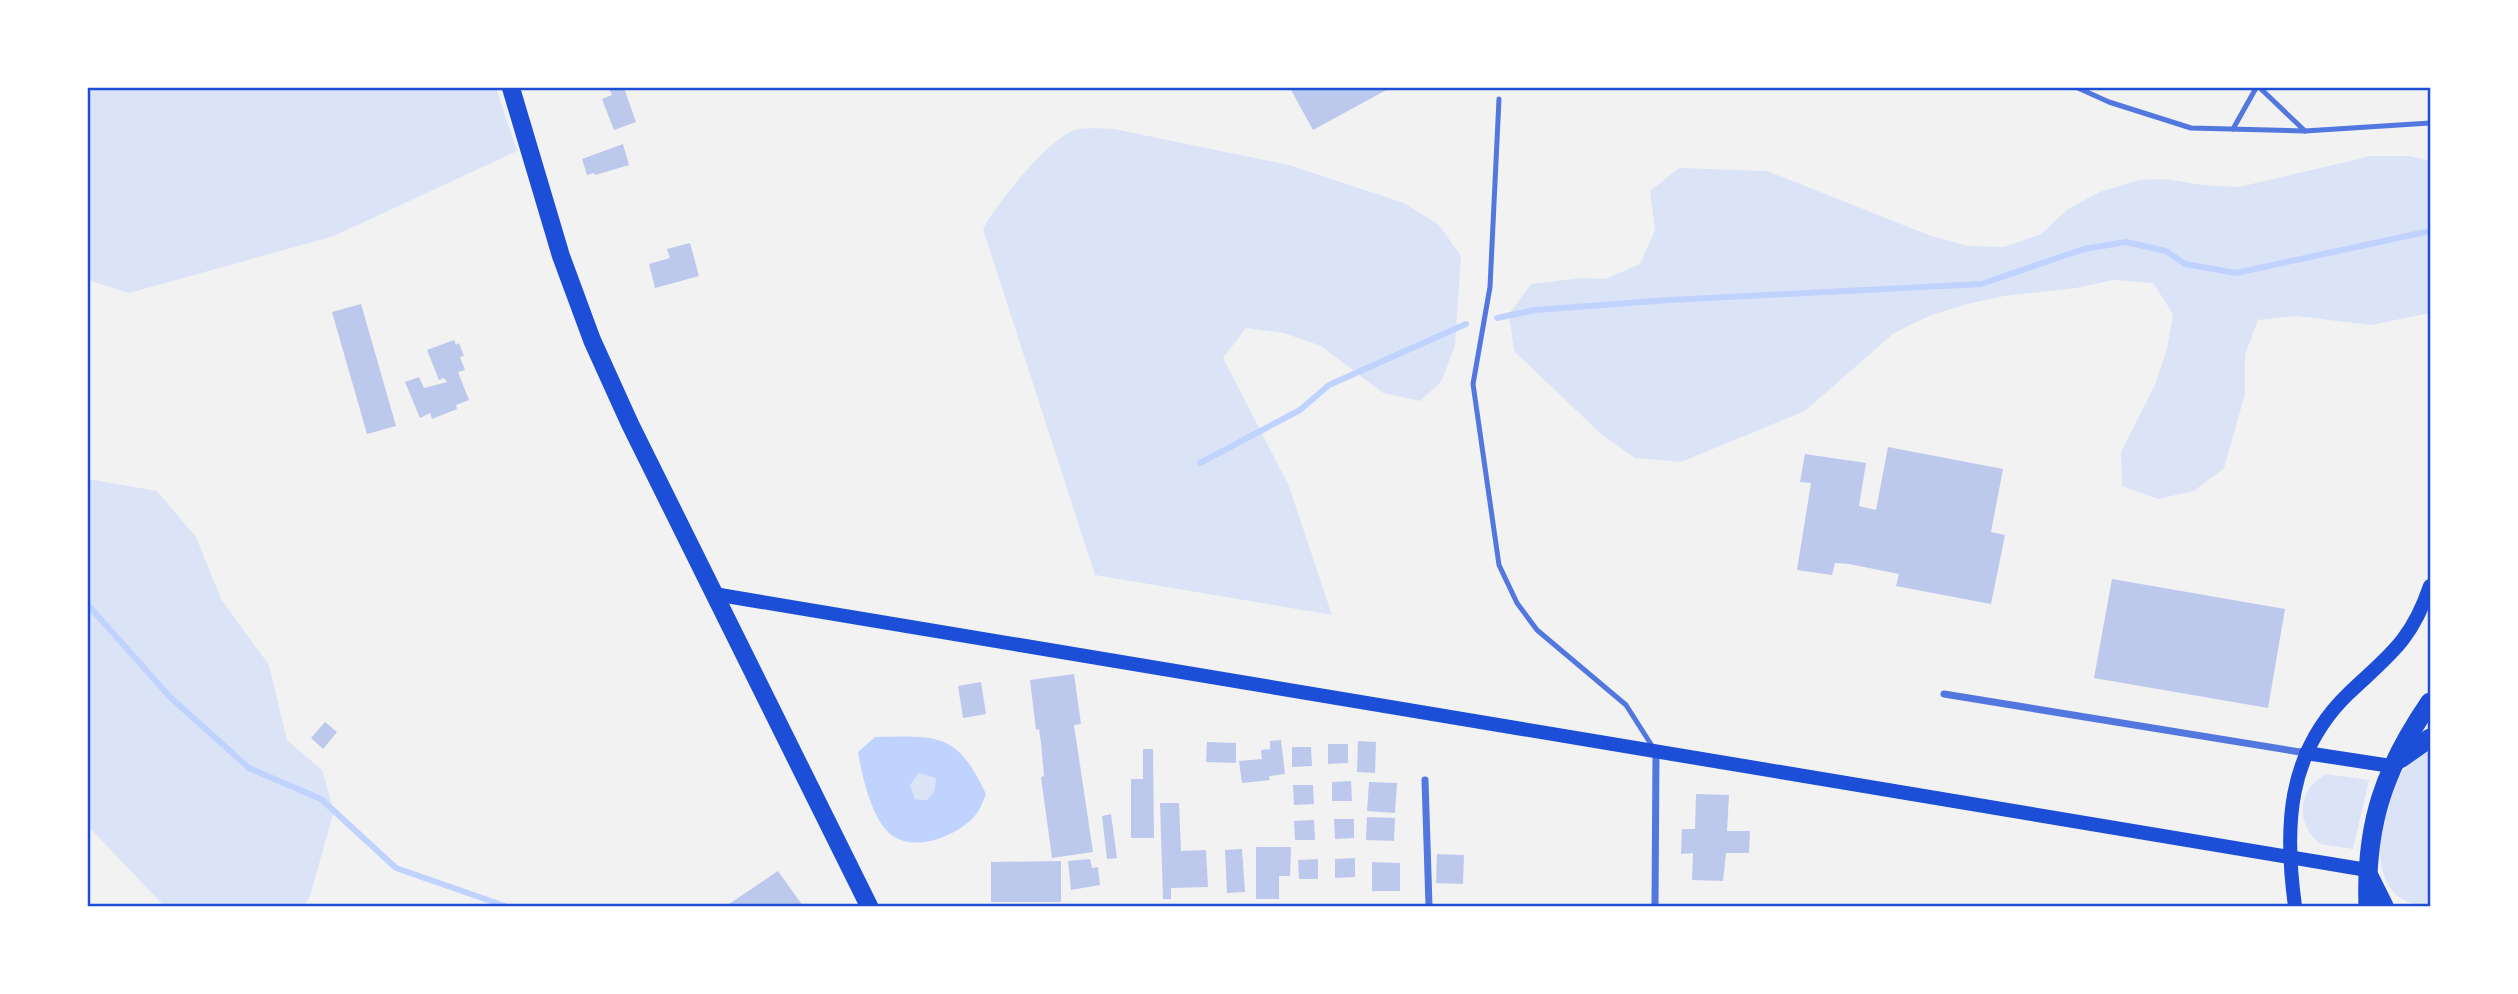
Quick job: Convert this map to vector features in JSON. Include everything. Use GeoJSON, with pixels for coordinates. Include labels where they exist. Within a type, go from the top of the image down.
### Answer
{"type":"FeatureCollection","features":[{"type":"Feature","properties":{"kind":"highway"},"geometry":{"type":"LineString","coordinates":[[2368,906],[2367,870],[2379,800],[2390,766],[2431,702]]}},
{"type":"Feature","properties":{"kind":"highway"},"geometry":{"type":"LineString","coordinates":[[2390,766],[2431,738]]}},
{"type":"Feature","properties":{"kind":"highway"},"geometry":{"type":"LineString","coordinates":[[2367,870],[2384,906]]}},
{"type":"Feature","properties":{"kind":"main road"},"geometry":{"type":"LineString","coordinates":[[511,88],[561,256],[592,340],[869,906]]}},
{"type":"Feature","properties":{"kind":"main road"},"geometry":{"type":"LineString","coordinates":[[2295,906],[2288,857],[2289,822],[2295,788],[2306,753],[2323,723],[2347,696],[2395,652],[2414,625],[2431,586]]}},
{"type":"Feature","properties":{"kind":"main road"},"geometry":{"type":"LineString","coordinates":[[715,594],[2367,870]]}},
{"type":"Feature","properties":{"kind":"main road"},"geometry":{"type":"LineString","coordinates":[[2306,753],[2390,766]]}},
{"type":"Feature","properties":{"kind":"street"},"geometry":{"type":"LineString","coordinates":[[1944,694],[2306,753]]}},
{"type":"Feature","properties":{"kind":"street"},"geometry":{"type":"LineString","coordinates":[[1655,906],[1656,751]]}},
{"type":"Feature","properties":{"kind":"street"},"geometry":{"type":"LineString","coordinates":[[1425,780],[1429,906]]}},
{"type":"Feature","properties":{"kind":"lane"},"geometry":{"type":"LineString","coordinates":[[2078,88],[2109,102],[2191,128],[2305,131],[2431,122]]}},
{"type":"Feature","properties":{"kind":"lane"},"geometry":{"type":"LineString","coordinates":[[2233,129],[2258,88],[2305,131]]}},
{"type":"Feature","properties":{"kind":"lane"},"geometry":{"type":"LineString","coordinates":[[1499,99],[1490,286],[1473,384],[1499,565],[1517,603],[1537,630],[1626,705],[1656,751]]}},
{"type":"Feature","properties":{"kind":"shaded area"},"geometry":{"type":"Polygon","coordinates":[[[88,88],[496,88],[517,151],[334,236],[129,293],[88,280],[88,88]]]}},
{"type":"Feature","properties":{"kind":"shaded area"},"geometry":{"type":"Polygon","coordinates":[[[1080,129],[1114,129],[1289,165],[1404,203],[1439,225],[1461,256],[1455,346],[1441,382],[1420,401],[1383,393],[1321,346],[1284,333],[1246,328],[1223,358],[1289,486],[1332,615],[1095,575],[983,229],[1024,173],[1064,135],[1080,129]]]}},
{"type":"Feature","properties":{"kind":"shaded area"},"geometry":{"type":"Polygon","coordinates":[[[2371,156],[2409,156],[2430,161],[2430,313],[2371,325],[2296,316],[2258,320],[2245,355],[2245,394],[2224,468],[2194,491],[2158,499],[2122,486],[2121,452],[2155,385],[2167,349],[2173,314],[2153,283],[2114,280],[2076,288],[2004,296],[1929,316],[1894,333],[1805,411],[1681,462],[1635,458],[1601,434],[1514,351],[1509,314],[1531,284],[1582,278],[1605,279],[1640,264],[1655,230],[1650,191],[1679,168],[1767,171],[1931,236],[1968,246],[2004,247],[2041,234],[2068,209],[2100,192],[2139,180],[2166,179],[2239,187],[2371,156]]]}},
{"type":"Feature","properties":{"kind":"shaded area"},"geometry":{"type":"Polygon","coordinates":[[[88,479],[157,491],[196,537],[221,599],[269,665],[287,740],[322,770],[334,811],[310,896],[304,906],[164,906],[88,826],[88,479]]]}},
{"type":"Feature","properties":{"kind":"shaded area"},"geometry":{"type":"Polygon","coordinates":[[[2430,746],[2430,906],[2407,902],[2392,890],[2383,873],[2380,852],[2386,806],[2395,785],[2405,768],[2430,746]]]}},
{"type":"Feature","properties":{"kind":"shaded area"},"geometry":{"type":"Polygon","coordinates":[[[919,773],[936,777],[934,792],[927,800],[915,799],[910,785],[919,773]]]}},
{"type":"Feature","properties":{"kind":"shaded area"},"geometry":{"type":"Polygon","coordinates":[[[2326,774],[2369,780],[2353,849],[2320,844],[2306,826],[2303,817],[2305,798],[2316,781],[2326,774]]]}},
{"type":"Feature","properties":{"kind":"water"},"geometry":{"type":"Polygon","coordinates":[[[875,737],[930,738],[943,742],[955,748],[975,774],[986,794],[981,807],[965,825],[946,836],[924,842],[903,841],[893,836],[879,820],[865,785],[858,752],[875,737]],[[919,773],[910,785],[915,799],[927,800],[934,792],[936,778],[919,773]]]}},
{"type":"Feature","properties":{"kind":"building"},"geometry":{"type":"Polygon","coordinates":[[[624,88],[636,122],[614,130],[602,99],[612,95],[609,89],[624,88]]]}},
{"type":"Feature","properties":{"kind":"building"},"geometry":{"type":"Polygon","coordinates":[[[1290,88],[1390,88],[1313,130],[1290,88]]]}},
{"type":"Feature","properties":{"kind":"building"},"geometry":{"type":"Polygon","coordinates":[[[623,144],[629,165],[587,175],[582,159],[623,144]]]}},
{"type":"Feature","properties":{"kind":"building"},"geometry":{"type":"Polygon","coordinates":[[[690,243],[699,276],[655,288],[649,264],[670,258],[667,249],[690,243]]]}},
{"type":"Feature","properties":{"kind":"building"},"geometry":{"type":"Polygon","coordinates":[[[361,304],[396,426],[367,434],[332,312],[361,304]]]}},
{"type":"Feature","properties":{"kind":"building"},"geometry":{"type":"Polygon","coordinates":[[[454,340],[456,345],[459,343],[464,356],[460,357],[465,370],[458,372],[469,400],[456,405],[457,409],[432,419],[430,413],[420,418],[405,382],[419,377],[424,388],[447,382],[444,378],[439,380],[427,350],[454,340]]]}},
{"type":"Feature","properties":{"kind":"building"},"geometry":{"type":"Polygon","coordinates":[[[1888,447],[2003,469],[1991,532],[2005,535],[1991,604],[1896,586],[1899,574],[1849,564],[1835,563],[1832,575],[1797,570],[1811,483],[1800,482],[1805,454],[1866,463],[1859,506],[1876,510],[1888,447]]]}},
{"type":"Feature","properties":{"kind":"building"},"geometry":{"type":"Polygon","coordinates":[[[2112,579],[2285,609],[2268,708],[2094,678],[2112,579]]]}},
{"type":"Feature","properties":{"kind":"building"},"geometry":{"type":"Polygon","coordinates":[[[1074,674],[1081,724],[1074,725],[1093,852],[1052,858],[1041,777],[1044,776],[1041,743],[1039,729],[1036,730],[1030,680],[1074,674]]]}},
{"type":"Feature","properties":{"kind":"building"},"geometry":{"type":"Polygon","coordinates":[[[981,682],[986,714],[963,718],[958,686],[981,682]]]}},
{"type":"Feature","properties":{"kind":"building"},"geometry":{"type":"Polygon","coordinates":[[[325,722],[337,732],[323,749],[311,738],[325,722]]]}},
{"type":"Feature","properties":{"kind":"building"},"geometry":{"type":"Polygon","coordinates":[[[1281,740],[1285,774],[1269,776],[1270,780],[1242,783],[1239,761],[1262,759],[1261,750],[1270,749],[1270,741],[1281,740]]]}},
{"type":"Feature","properties":{"kind":"building"},"geometry":{"type":"Polygon","coordinates":[[[1358,741],[1376,742],[1375,773],[1357,772],[1358,741]]]}},
{"type":"Feature","properties":{"kind":"building"},"geometry":{"type":"Polygon","coordinates":[[[1207,742],[1236,743],[1236,763],[1206,762],[1207,742]]]}},
{"type":"Feature","properties":{"kind":"building"},"geometry":{"type":"Polygon","coordinates":[[[1328,744],[1348,744],[1348,763],[1328,764],[1328,744]]]}},
{"type":"Feature","properties":{"kind":"building"},"geometry":{"type":"Polygon","coordinates":[[[1292,747],[1311,747],[1312,766],[1292,767],[1292,747]]]}},
{"type":"Feature","properties":{"kind":"building"},"geometry":{"type":"Polygon","coordinates":[[[1143,749],[1153,749],[1154,838],[1131,838],[1131,779],[1143,779],[1143,749]]]}},
{"type":"Feature","properties":{"kind":"building"},"geometry":{"type":"Polygon","coordinates":[[[1351,781],[1352,801],[1332,801],[1332,782],[1351,781]]]}},
{"type":"Feature","properties":{"kind":"building"},"geometry":{"type":"Polygon","coordinates":[[[1369,782],[1397,783],[1395,813],[1367,811],[1369,782]]]}},
{"type":"Feature","properties":{"kind":"building"},"geometry":{"type":"Polygon","coordinates":[[[1293,785],[1313,785],[1314,804],[1294,805],[1293,785]]]}},
{"type":"Feature","properties":{"kind":"building"},"geometry":{"type":"Polygon","coordinates":[[[1696,794],[1729,795],[1727,831],[1750,831],[1749,853],[1726,853],[1723,881],[1692,880],[1693,853],[1681,854],[1682,829],[1695,829],[1696,794]]]}},
{"type":"Feature","properties":{"kind":"building"},"geometry":{"type":"Polygon","coordinates":[[[1160,803],[1179,803],[1181,851],[1206,850],[1208,887],[1171,888],[1171,899],[1163,899],[1160,803]]]}},
{"type":"Feature","properties":{"kind":"building"},"geometry":{"type":"Polygon","coordinates":[[[1111,814],[1117,858],[1107,859],[1102,816],[1111,814]]]}},
{"type":"Feature","properties":{"kind":"building"},"geometry":{"type":"Polygon","coordinates":[[[1367,817],[1395,818],[1394,841],[1366,840],[1367,817]]]}},
{"type":"Feature","properties":{"kind":"building"},"geometry":{"type":"Polygon","coordinates":[[[1334,819],[1354,819],[1354,838],[1335,839],[1334,819]]]}},
{"type":"Feature","properties":{"kind":"building"},"geometry":{"type":"Polygon","coordinates":[[[1314,820],[1315,840],[1295,840],[1294,821],[1314,820]]]}},
{"type":"Feature","properties":{"kind":"building"},"geometry":{"type":"Polygon","coordinates":[[[1256,847],[1291,847],[1290,876],[1279,876],[1279,899],[1256,899],[1256,847]]]}},
{"type":"Feature","properties":{"kind":"building"},"geometry":{"type":"Polygon","coordinates":[[[1242,849],[1245,892],[1227,893],[1225,850],[1242,849]]]}},
{"type":"Feature","properties":{"kind":"building"},"geometry":{"type":"Polygon","coordinates":[[[1437,854],[1464,855],[1463,884],[1436,883],[1437,854]]]}},
{"type":"Feature","properties":{"kind":"building"},"geometry":{"type":"Polygon","coordinates":[[[1355,858],[1355,877],[1335,878],[1335,859],[1355,858]]]}},
{"type":"Feature","properties":{"kind":"building"},"geometry":{"type":"Polygon","coordinates":[[[1090,859],[1092,868],[1098,867],[1100,885],[1071,890],[1068,861],[1090,859]]]}},
{"type":"Feature","properties":{"kind":"building"},"geometry":{"type":"Polygon","coordinates":[[[1318,859],[1318,879],[1299,879],[1298,860],[1318,859]]]}},
{"type":"Feature","properties":{"kind":"building"},"geometry":{"type":"Polygon","coordinates":[[[1061,861],[1061,902],[991,902],[991,862],[1061,861]]]}},
{"type":"Feature","properties":{"kind":"building"},"geometry":{"type":"Polygon","coordinates":[[[1372,862],[1400,863],[1400,891],[1372,891],[1372,862]]]}},
{"type":"Feature","properties":{"kind":"building"},"geometry":{"type":"Polygon","coordinates":[[[778,871],[803,906],[726,906],[778,871]]]}},
{"type":"Feature","properties":{"kind":"waterway"},"geometry":{"type":"LineString","coordinates":[[1497,318],[1535,310],[1669,300],[1981,284],[2084,249],[2126,242],[2166,251],[2185,264],[2236,273],[2430,231]]}},
{"type":"Feature","properties":{"kind":"waterway"},"geometry":{"type":"LineString","coordinates":[[1200,463],[1300,410],[1329,385],[1466,324]]}},
{"type":"Feature","properties":{"kind":"waterway"},"geometry":{"type":"LineString","coordinates":[[88,605],[170,697],[249,768],[321,799],[396,868],[505,906]]}}]}
